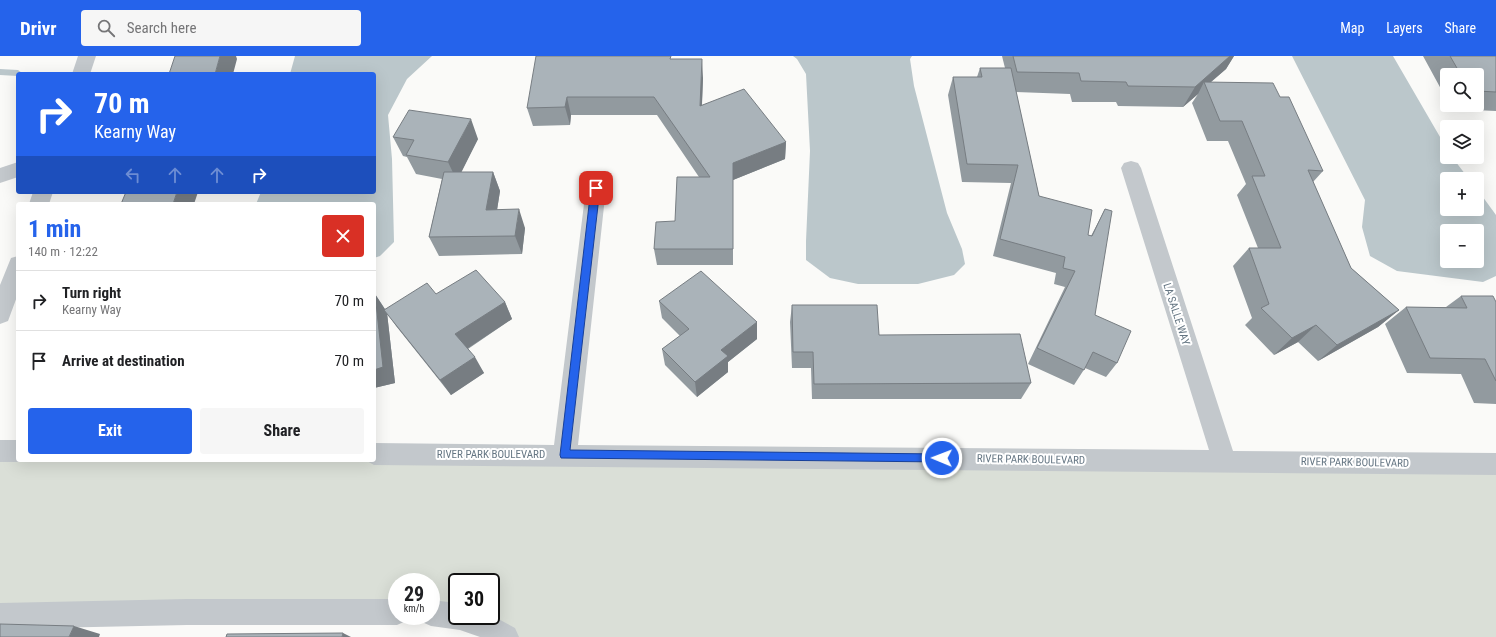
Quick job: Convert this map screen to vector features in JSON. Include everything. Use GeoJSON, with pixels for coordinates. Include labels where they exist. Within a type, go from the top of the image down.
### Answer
{"type":"FeatureCollection","features":[{"type":"Feature","properties":{"kind":"street"},"geometry":{"type":"LineString","coordinates":[[83,72],[87,56]]}},
{"type":"Feature","properties":{"kind":"street","name":"LA SALLE WAY"},"geometry":{"type":"LineString","coordinates":[[1131,168],[1224,461]]}},
{"type":"Feature","properties":{"kind":"street"},"geometry":{"type":"LineString","coordinates":[[0,176],[16,170]]}},
{"type":"Feature","properties":{"kind":"street"},"geometry":{"type":"LineString","coordinates":[[565,455],[596,188]]}},
{"type":"Feature","properties":{"kind":"street"},"geometry":{"type":"LineString","coordinates":[[0,315],[16,270]]}},
{"type":"Feature","properties":{"kind":"street"},"geometry":{"type":"LineString","coordinates":[[0,451],[16,451]]}},
{"type":"Feature","properties":{"kind":"street","name":"RIVER PARK BOULEVARD"},"geometry":{"type":"LineString","coordinates":[[376,454],[1496,464]]}},
{"type":"Feature","properties":{"kind":"street"},"geometry":{"type":"LineString","coordinates":[[0,616],[187,612],[388,612]]}},
{"type":"Feature","properties":{"kind":"street"},"geometry":{"type":"LineString","coordinates":[[440,613],[446,613],[491,627],[506,637]]}},
{"type":"Feature","properties":{"kind":"shaded area"},"geometry":{"type":"Polygon","coordinates":[[[295,56],[432,56],[407,79],[388,115],[392,159],[394,242],[380,256],[376,257],[376,202],[257,202],[260,194],[376,194],[376,72],[291,72],[295,56]]]}},
{"type":"Feature","properties":{"kind":"shaded area"},"geometry":{"type":"Polygon","coordinates":[[[793,56],[912,56],[910,59],[914,86],[947,213],[962,249],[965,264],[954,275],[918,284],[858,284],[830,278],[806,260],[810,151],[806,74],[797,59],[793,56]]]}},
{"type":"Feature","properties":{"kind":"shaded area"},"geometry":{"type":"Polygon","coordinates":[[[1292,56],[1393,56],[1440,137],[1440,164],[1457,164],[1464,172],[1440,172],[1440,216],[1484,216],[1484,199],[1496,215],[1496,276],[1483,282],[1397,271],[1370,256],[1362,227],[1365,200],[1292,56]]]}},
{"type":"Feature","properties":{"kind":"shaded area"},"geometry":{"type":"Polygon","coordinates":[[[0,451],[16,459],[16,462],[376,461],[1496,464],[1496,637],[506,637],[468,625],[500,625],[500,573],[448,573],[448,618],[440,616],[440,573],[388,573],[388,612],[0,616],[0,451]]]}},
{"type":"Feature","properties":{"kind":"building"},"geometry":{"type":"Polygon","coordinates":[[[175,56],[220,56],[216,72],[170,72],[175,56]]]}},
{"type":"Feature","properties":{"kind":"building"},"geometry":{"type":"Polygon","coordinates":[[[536,56],[671,56],[670,59],[702,59],[700,106],[744,89],[786,142],[733,163],[733,249],[654,249],[656,222],[675,221],[677,177],[710,177],[654,97],[567,97],[565,107],[527,108],[536,56]]]}},
{"type":"Feature","properties":{"kind":"building"},"geometry":{"type":"Polygon","coordinates":[[[1013,56],[1230,56],[1195,87],[1128,86],[1126,82],[1081,81],[1079,73],[1017,72],[1013,56]]]}},
{"type":"Feature","properties":{"kind":"building"},"geometry":{"type":"Polygon","coordinates":[[[1450,56],[1496,56],[1496,92],[1484,91],[1484,68],[1457,68],[1450,56]]]}},
{"type":"Feature","properties":{"kind":"building"},"geometry":{"type":"Polygon","coordinates":[[[980,68],[1011,68],[1039,196],[1092,210],[1088,235],[1092,236],[1105,209],[1112,211],[1095,315],[1131,331],[1117,363],[1093,352],[1084,370],[1037,348],[1075,271],[1063,268],[1065,257],[1000,239],[1018,165],[967,164],[953,77],[982,77],[980,68]]]}},
{"type":"Feature","properties":{"kind":"building"},"geometry":{"type":"Polygon","coordinates":[[[1204,82],[1273,83],[1280,97],[1289,97],[1323,171],[1308,170],[1351,268],[1399,310],[1337,345],[1316,325],[1292,338],[1261,308],[1269,304],[1249,248],[1281,248],[1252,176],[1265,176],[1242,121],[1220,121],[1204,82]]]}},
{"type":"Feature","properties":{"kind":"building"},"geometry":{"type":"Polygon","coordinates":[[[409,110],[471,119],[448,162],[406,155],[414,140],[393,137],[409,110]]]}},
{"type":"Feature","properties":{"kind":"building"},"geometry":{"type":"Polygon","coordinates":[[[444,172],[493,172],[486,210],[519,209],[515,236],[429,237],[444,172]]]}},
{"type":"Feature","properties":{"kind":"building"},"geometry":{"type":"Polygon","coordinates":[[[125,194],[176,194],[174,202],[122,202],[125,194]]]}},
{"type":"Feature","properties":{"kind":"building"},"geometry":{"type":"Polygon","coordinates":[[[476,270],[505,302],[455,334],[475,357],[440,380],[384,310],[427,283],[436,294],[476,270]]]}},
{"type":"Feature","properties":{"kind":"building"},"geometry":{"type":"Polygon","coordinates":[[[701,271],[757,322],[721,350],[728,356],[695,382],[662,349],[689,329],[659,301],[701,271]]]}},
{"type":"Feature","properties":{"kind":"building"},"geometry":{"type":"Polygon","coordinates":[[[1461,296],[1493,296],[1496,302],[1496,381],[1485,359],[1430,358],[1406,307],[1467,308],[1461,296]]]}},
{"type":"Feature","properties":{"kind":"building"},"geometry":{"type":"Polygon","coordinates":[[[376,303],[383,367],[376,369],[376,303]]]}},
{"type":"Feature","properties":{"kind":"building"},"geometry":{"type":"Polygon","coordinates":[[[792,305],[877,305],[879,335],[1020,334],[1031,383],[814,384],[813,352],[793,352],[792,305]]]}},
{"type":"Feature","properties":{"kind":"building"},"geometry":{"type":"Polygon","coordinates":[[[0,624],[74,626],[69,637],[0,637],[0,624]]]}},
{"type":"Feature","properties":{"kind":"building"},"geometry":{"type":"Polygon","coordinates":[[[343,633],[342,637],[226,637],[227,634],[343,633]]]}},
{"type":"Feature","properties":{"kind":"waterway"},"geometry":{"type":"LineString","coordinates":[[0,72],[16,73]]}},
{"type":"Feature","properties":{"kind":"route"},"geometry":{"type":"LineString","coordinates":[[596,188],[565,455],[942,458]]}}]}
